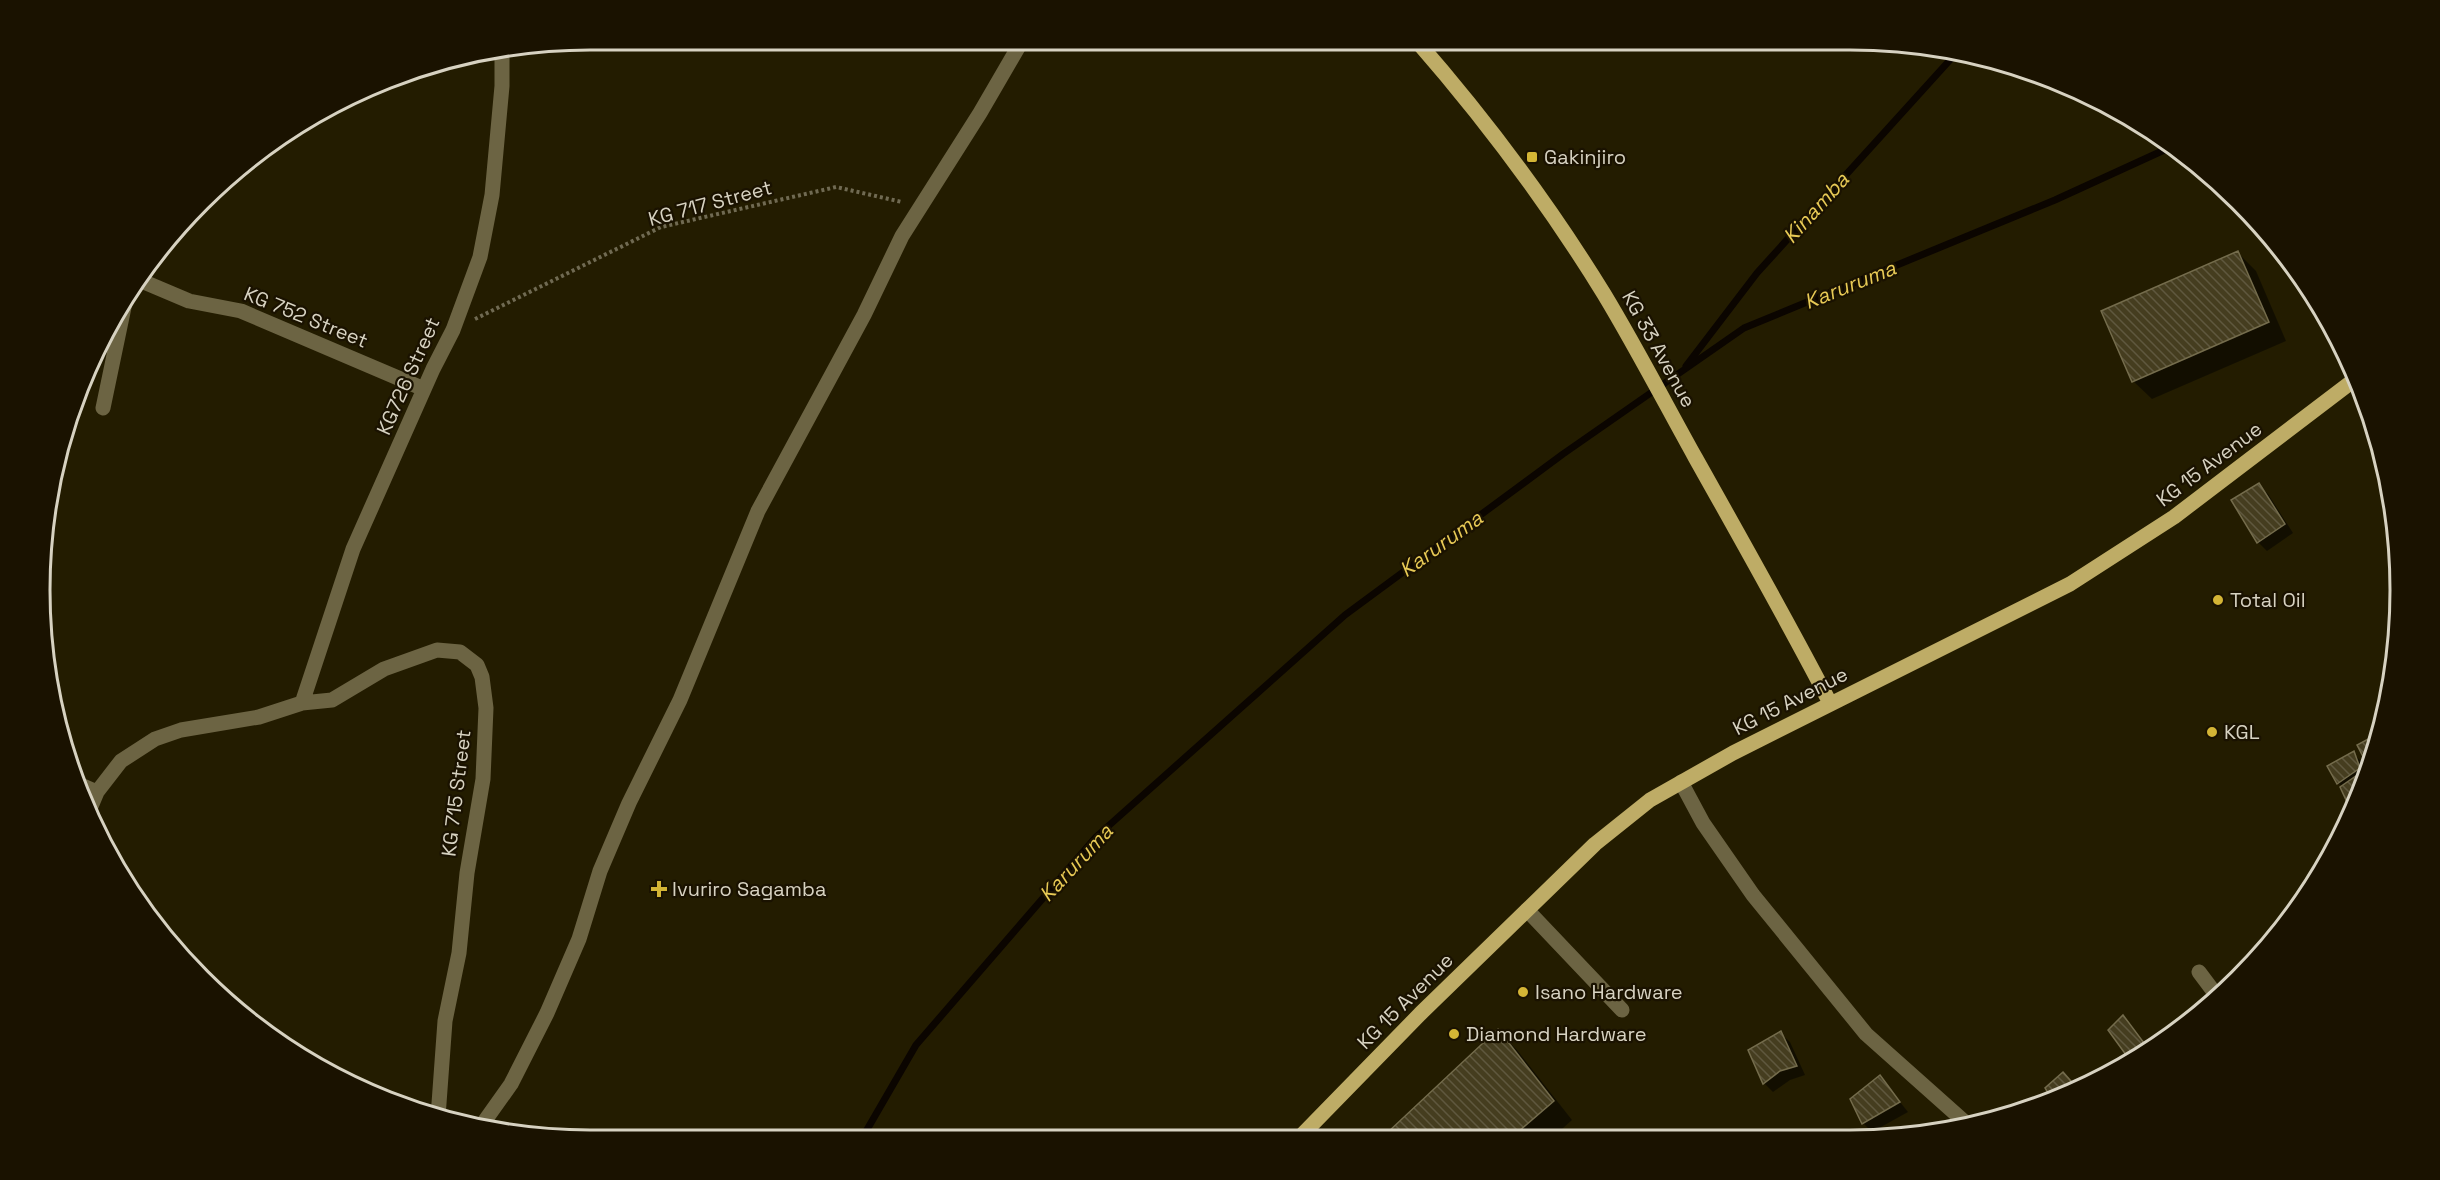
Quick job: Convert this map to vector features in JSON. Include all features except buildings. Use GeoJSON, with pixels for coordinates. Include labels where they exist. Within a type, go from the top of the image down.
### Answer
{"type":"FeatureCollection","features":[{"type":"Feature","properties":{"kind":"main road","name":"KG 33 Avenue"},"geometry":{"type":"LineString","coordinates":[[1425,50],[1474,107],[1502,144],[1552,214],[1604,295],[1777,602],[1830,703]]}},
{"type":"Feature","properties":{"kind":"main road","name":"KG 15 Avenue"},"geometry":{"type":"LineString","coordinates":[[1307,1130],[1420,1014],[1595,844],[1650,800],[1830,703],[2070,584],[2174,517],[2349,384]]}},
{"type":"Feature","properties":{"kind":"street"},"geometry":{"type":"LineString","coordinates":[[485,1120],[511,1084],[548,1013],[579,939],[604,862],[629,803],[680,700],[758,511],[864,315],[902,236],[980,113],[1017,50]]}},
{"type":"Feature","properties":{"kind":"street","name":"KG726 Street"},"geometry":{"type":"LineString","coordinates":[[302,704],[353,549],[424,389],[453,330],[480,256],[488,223],[502,86],[502,57]]}},
{"type":"Feature","properties":{"kind":"street","name":"KG 752 Street"},"geometry":{"type":"LineString","coordinates":[[146,283],[189,301],[241,311],[424,389]]}},
{"type":"Feature","properties":{"kind":"street"},"geometry":{"type":"LineString","coordinates":[[103,408],[121,322]]}},
{"type":"Feature","properties":{"kind":"street","name":"KG 715 Street"},"geometry":{"type":"LineString","coordinates":[[93,802],[97,792],[121,761],[155,739],[181,730],[259,717],[302,704],[332,700],[384,669],[437,650],[460,652],[477,665],[482,677],[486,708],[483,779],[467,873],[459,953],[445,1021],[439,1109]]}},
{"type":"Feature","properties":{"kind":"street"},"geometry":{"type":"LineString","coordinates":[[1681,782],[1703,822],[1753,895],[1866,1034],[1961,1119]]}},
{"type":"Feature","properties":{"kind":"street"},"geometry":{"type":"LineString","coordinates":[[87,788],[97,792]]}},
{"type":"Feature","properties":{"kind":"street"},"geometry":{"type":"LineString","coordinates":[[1527,910],[1622,1010]]}},
{"type":"Feature","properties":{"kind":"street"},"geometry":{"type":"LineString","coordinates":[[2199,972],[2212,990]]}},
{"type":"Feature","properties":{"kind":"path","name":"KG 717 Street"},"geometry":{"type":"LineString","coordinates":[[453,330],[661,227],[836,187],[921,207]]}},
{"type":"Feature","properties":{"kind":"waterway","name":"Kinamba"},"geometry":{"type":"LineString","coordinates":[[1686,366],[1757,273],[1951,59]]}},
{"type":"Feature","properties":{"kind":"waterway","name":"Karuruma"},"geometry":{"type":"LineString","coordinates":[[867,1130],[916,1045],[1096,837],[1345,615],[1563,454],[1744,328],[2055,200],[2164,150]]}},
{"type":"Feature","properties":{"kind":"place","name":"Gakinjiro"},"geometry":{"type":"Point","coordinates":[1532,157]}},
{"type":"Feature","properties":{"kind":"place","name":"Total Oil"},"geometry":{"type":"Point","coordinates":[2218,600]}},
{"type":"Feature","properties":{"kind":"place","name":"KGL"},"geometry":{"type":"Point","coordinates":[2212,732]}},
{"type":"Feature","properties":{"kind":"place","name":"Ivuriro Sagamba"},"geometry":{"type":"Point","coordinates":[659,889]}},
{"type":"Feature","properties":{"kind":"place","name":"Isano Hardware"},"geometry":{"type":"Point","coordinates":[1523,992]}},
{"type":"Feature","properties":{"kind":"place","name":"Diamond Hardware"},"geometry":{"type":"Point","coordinates":[1454,1034]}}]}
